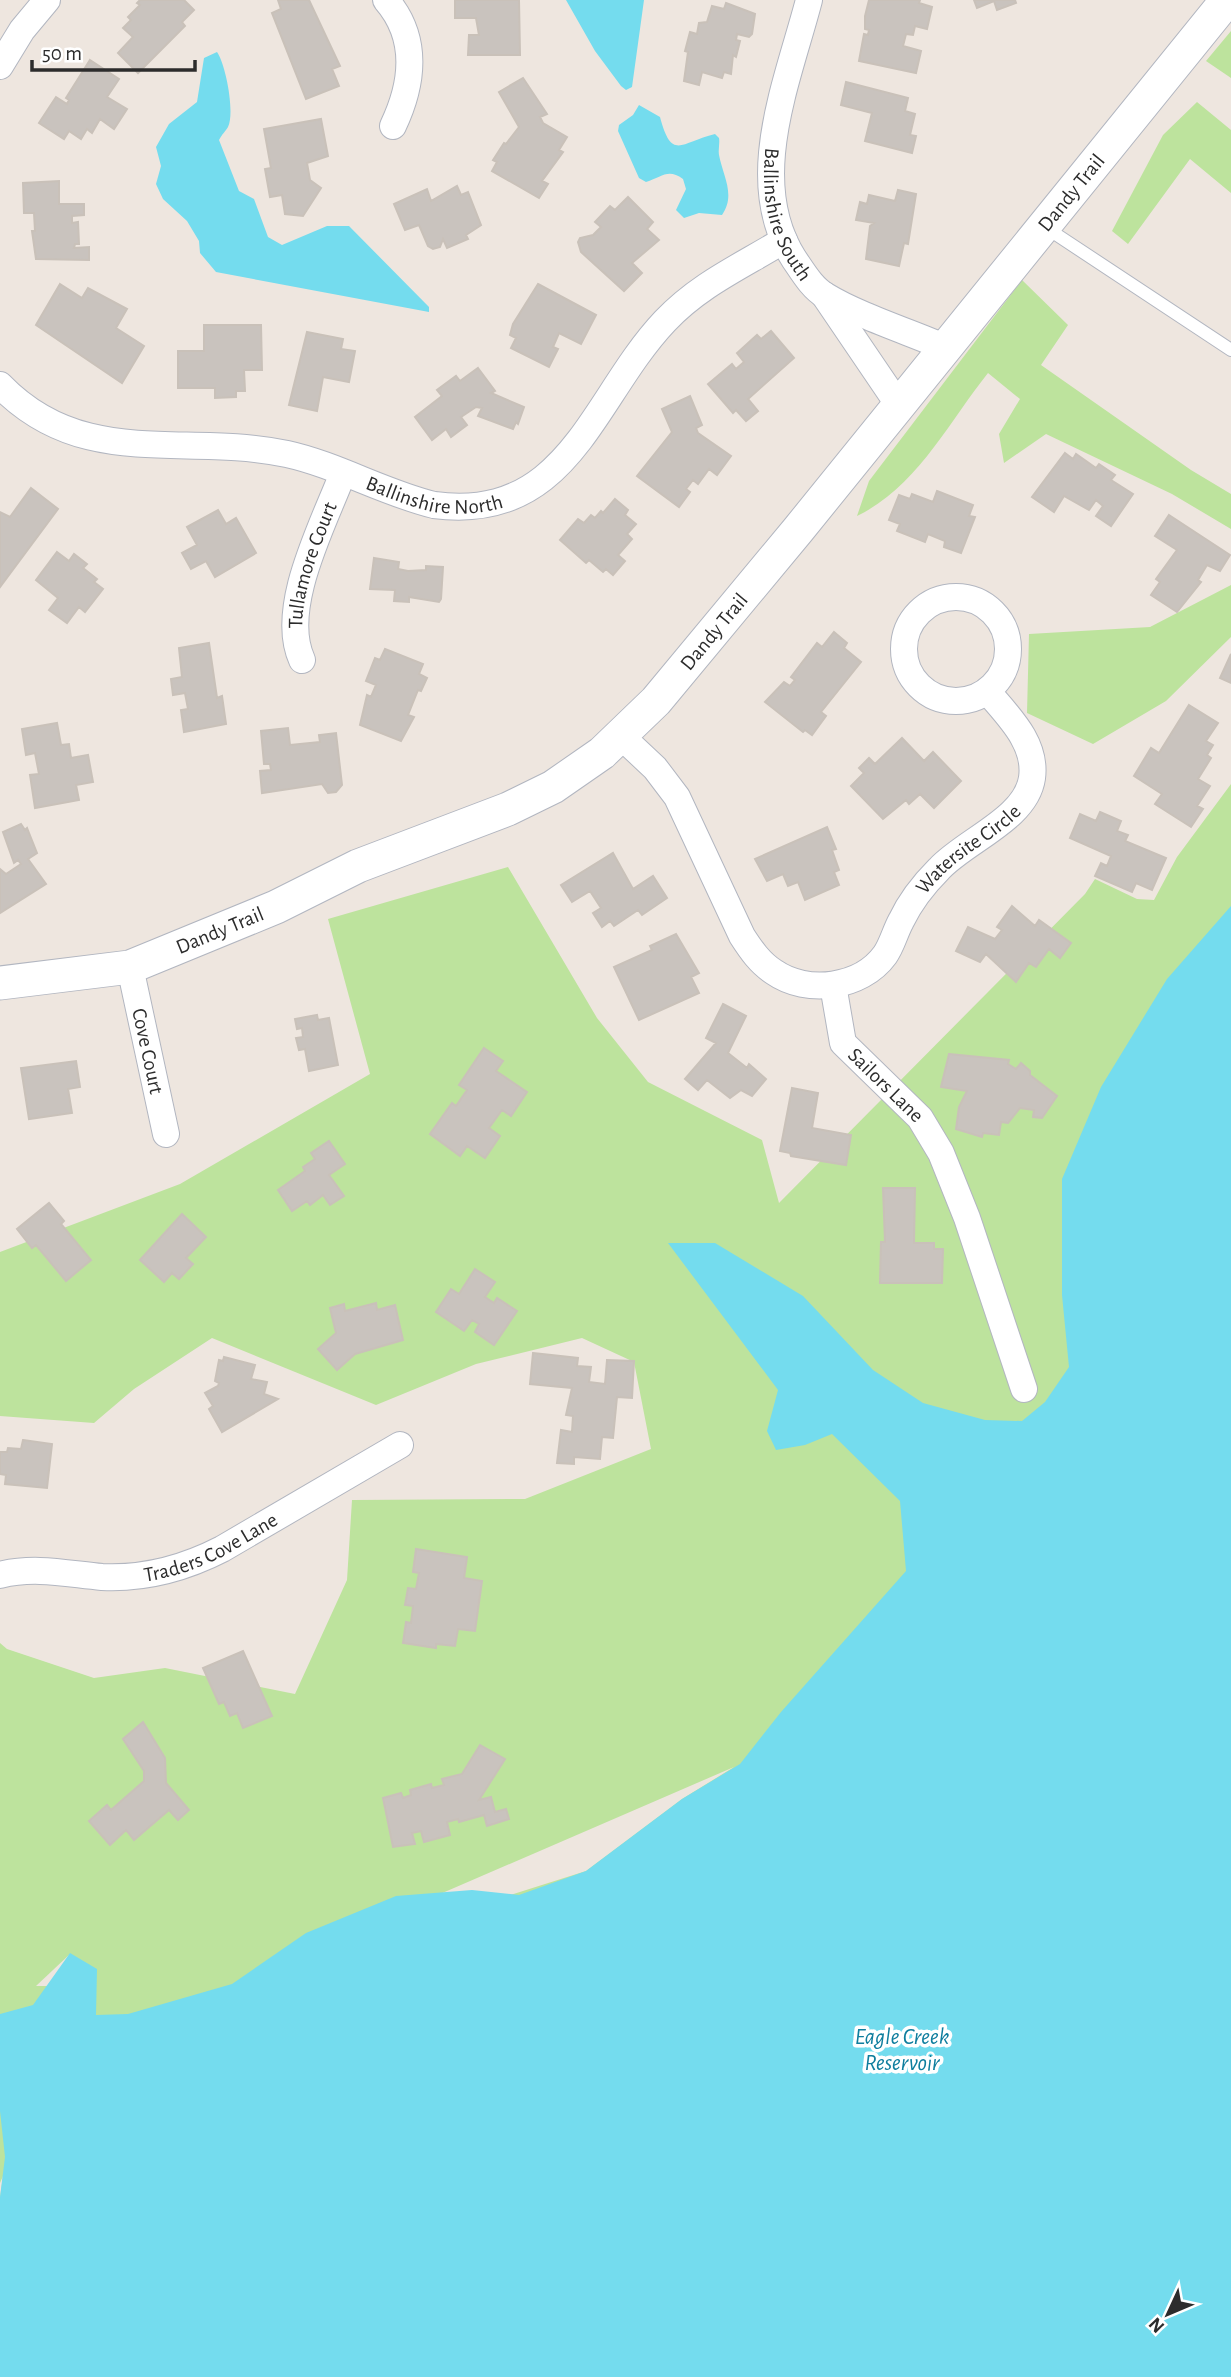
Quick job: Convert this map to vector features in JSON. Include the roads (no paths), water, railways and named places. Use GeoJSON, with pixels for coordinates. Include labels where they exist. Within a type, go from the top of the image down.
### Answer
{"type":"FeatureCollection","features":[{"type":"Feature","properties":{"kind":"street"},"geometry":{"type":"LineString","coordinates":[[0,66],[22,30],[47,0]]}},
{"type":"Feature","properties":{"kind":"street"},"geometry":{"type":"LineString","coordinates":[[386,0],[402,22],[411,55],[405,99],[393,126]]}},
{"type":"Feature","properties":{"kind":"street","name":"Ballinshire South"},"geometry":{"type":"LineString","coordinates":[[809,0],[776,127],[771,158],[773,200],[784,240],[805,276],[824,295],[944,347]]}},
{"type":"Feature","properties":{"kind":"street","name":"Dandy Trail"},"geometry":{"type":"LineString","coordinates":[[0,983],[130,967],[276,907],[358,866],[535,797],[578,771],[622,737],[789,540],[1227,0]]}},
{"type":"Feature","properties":{"kind":"street","name":"Ballinshire North"},"geometry":{"type":"LineString","coordinates":[[0,385],[34,416],[61,430],[90,439],[234,447],[288,454],[415,500],[443,506],[494,502],[522,492],[548,476],[569,456],[644,346],[679,307],[729,269],[784,240]]}},
{"type":"Feature","properties":{"kind":"street"},"geometry":{"type":"LineString","coordinates":[[824,295],[898,404]]}},
{"type":"Feature","properties":{"kind":"street","name":"Tullamore Court"},"geometry":{"type":"LineString","coordinates":[[302,660],[296,635],[298,597],[343,473]]}},
{"type":"Feature","properties":{"kind":"street","name":"Watersite Circle"},"geometry":{"type":"LineString","coordinates":[[833,985],[858,978],[876,964],[885,954],[911,904],[937,871],[975,838],[1010,816],[1023,801],[1032,771],[1026,740],[987,691]]}},
{"type":"Feature","properties":{"kind":"street"},"geometry":{"type":"LineString","coordinates":[[622,737],[655,768],[677,797],[742,936],[753,953],[784,978],[803,984],[833,985]]}},
{"type":"Feature","properties":{"kind":"street","name":"Cove Court"},"geometry":{"type":"LineString","coordinates":[[130,967],[166,1134]]}},
{"type":"Feature","properties":{"kind":"street","name":"Sailors Lane"},"geometry":{"type":"LineString","coordinates":[[833,985],[843,1043],[920,1118],[941,1153],[954,1181],[1024,1389]]}},
{"type":"Feature","properties":{"kind":"street","name":"Traders Cove Lane"},"geometry":{"type":"LineString","coordinates":[[0,1575],[36,1570],[132,1576],[193,1563],[222,1549],[400,1445]]}},
{"type":"Feature","properties":{"kind":"lane"},"geometry":{"type":"LineString","coordinates":[[1044,226],[1231,350]]}},
{"type":"Feature","properties":{"kind":"water"},"geometry":{"type":"Polygon","coordinates":[[[566,0],[644,0],[632,87],[626,90],[621,86],[595,51],[566,0]]]}},
{"type":"Feature","properties":{"kind":"water"},"geometry":{"type":"Polygon","coordinates":[[[217,52],[230,101],[230,120],[219,140],[239,191],[254,199],[268,237],[282,245],[327,226],[349,226],[429,307],[429,312],[216,272],[200,253],[199,241],[187,221],[163,199],[156,184],[161,166],[156,147],[169,124],[197,102],[204,58],[217,52]]]}},
{"type":"Feature","properties":{"kind":"water"},"geometry":{"type":"Polygon","coordinates":[[[639,105],[660,117],[664,131],[674,144],[686,144],[715,134],[719,138],[719,155],[728,193],[722,215],[699,213],[684,218],[676,210],[686,189],[683,179],[673,174],[646,182],[639,178],[618,131],[619,125],[633,115],[639,105]]]}},
{"type":"Feature","properties":{"kind":"water","name":"Eagle Creek Reservoir"},"geometry":{"type":"Polygon","coordinates":[[[1231,906],[1231,2377],[0,2377],[0,2197],[5,2157],[0,2111],[0,2014],[33,2005],[70,1953],[97,1969],[96,2015],[128,2014],[232,1984],[306,1933],[396,1896],[472,1890],[519,1895],[586,1871],[682,1799],[740,1764],[781,1712],[906,1571],[900,1501],[832,1434],[805,1445],[776,1450],[767,1431],[778,1390],[668,1243],[715,1243],[803,1296],[873,1370],[923,1403],[985,1420],[1022,1421],[1045,1402],[1069,1367],[1062,1295],[1062,1179],[1101,1087],[1167,979],[1231,906]]]}}]}
